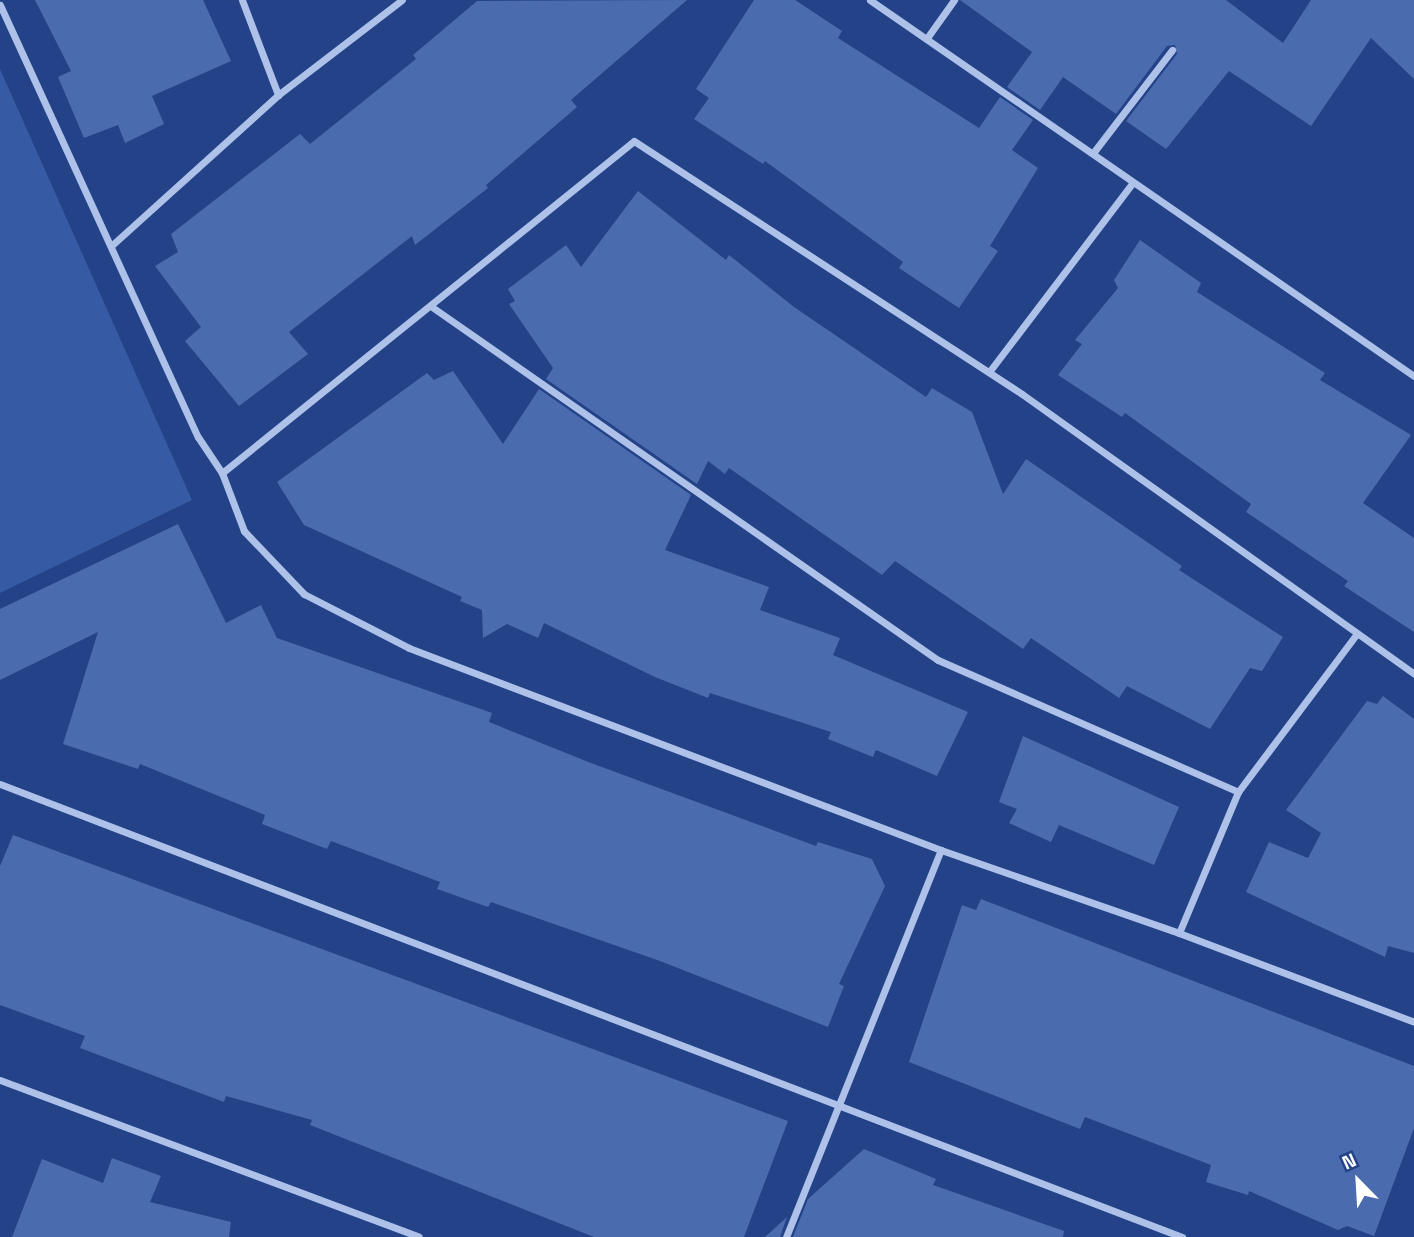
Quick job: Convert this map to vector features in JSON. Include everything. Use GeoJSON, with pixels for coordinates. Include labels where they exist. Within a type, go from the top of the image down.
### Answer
{"type":"FeatureCollection","features":[{"type":"Feature","properties":{"kind":"street"},"geometry":{"type":"LineString","coordinates":[[242,0],[278,95]]}},
{"type":"Feature","properties":{"kind":"street"},"geometry":{"type":"LineString","coordinates":[[111,246],[278,95],[402,0]]}},
{"type":"Feature","properties":{"kind":"street"},"geometry":{"type":"LineString","coordinates":[[870,0],[1414,376]]}},
{"type":"Feature","properties":{"kind":"street"},"geometry":{"type":"LineString","coordinates":[[927,38],[954,0]]}},
{"type":"Feature","properties":{"kind":"street"},"geometry":{"type":"LineString","coordinates":[[0,5],[198,437],[222,472],[244,531],[304,594],[409,648],[941,850],[1179,933],[1414,1023]]}},
{"type":"Feature","properties":{"kind":"street"},"geometry":{"type":"LineString","coordinates":[[1093,153],[1172,50]]}},
{"type":"Feature","properties":{"kind":"street"},"geometry":{"type":"LineString","coordinates":[[222,472],[432,307],[634,141],[989,372],[1414,674]]}},
{"type":"Feature","properties":{"kind":"street"},"geometry":{"type":"LineString","coordinates":[[989,372],[1133,182]]}},
{"type":"Feature","properties":{"kind":"street"},"geometry":{"type":"LineString","coordinates":[[432,307],[938,660],[1238,792]]}},
{"type":"Feature","properties":{"kind":"street"},"geometry":{"type":"LineString","coordinates":[[1179,933],[1238,792],[1356,635]]}},
{"type":"Feature","properties":{"kind":"street"},"geometry":{"type":"LineString","coordinates":[[0,784],[1182,1237]]}},
{"type":"Feature","properties":{"kind":"street"},"geometry":{"type":"LineString","coordinates":[[786,1237],[941,850]]}},
{"type":"Feature","properties":{"kind":"street"},"geometry":{"type":"LineString","coordinates":[[0,1080],[419,1237]]}},
{"type":"Feature","properties":{"kind":"shaded area"},"geometry":{"type":"Polygon","coordinates":[[[0,69],[192,500],[0,593],[0,69]]]}},
{"type":"Feature","properties":{"kind":"building"},"geometry":{"type":"Polygon","coordinates":[[[35,0],[203,0],[231,61],[152,96],[164,124],[125,143],[118,125],[84,138],[58,77],[71,71],[35,0]]]}},
{"type":"Feature","properties":{"kind":"building"},"geometry":{"type":"Polygon","coordinates":[[[687,0],[571,100],[577,107],[486,185],[488,188],[415,245],[412,236],[289,332],[308,354],[239,406],[185,341],[201,327],[155,266],[178,252],[171,234],[300,134],[310,144],[416,59],[413,55],[477,1],[687,0]]]}},
{"type":"Feature","properties":{"kind":"building"},"geometry":{"type":"Polygon","coordinates":[[[754,0],[795,0],[842,31],[838,38],[979,128],[1000,97],[1033,120],[1012,150],[1038,168],[990,246],[998,251],[959,308],[899,268],[903,262],[765,161],[763,164],[694,119],[709,98],[696,89],[754,0]]]}},
{"type":"Feature","properties":{"kind":"building"},"geometry":{"type":"Polygon","coordinates":[[[960,0],[1226,0],[1283,43],[1311,0],[1414,0],[1414,79],[1371,38],[1311,126],[1229,71],[1166,149],[1126,121],[1177,54],[1175,45],[1167,46],[1116,114],[1063,77],[1040,110],[1007,87],[1032,52],[960,0]]]}},
{"type":"Feature","properties":{"kind":"building"},"geometry":{"type":"Polygon","coordinates":[[[638,191],[726,260],[729,255],[794,307],[926,397],[932,388],[972,412],[1003,494],[1026,459],[1182,566],[1179,570],[1283,637],[1262,671],[1250,668],[1210,729],[1127,686],[1119,698],[1031,638],[1023,649],[895,561],[882,575],[729,468],[725,474],[708,461],[697,484],[546,379],[553,368],[509,304],[515,301],[508,289],[566,245],[581,267],[638,191]]]}},
{"type":"Feature","properties":{"kind":"building"},"geometry":{"type":"Polygon","coordinates":[[[1140,240],[1201,283],[1197,292],[1325,373],[1320,380],[1411,435],[1363,503],[1414,538],[1414,632],[1344,586],[1348,581],[1246,512],[1251,504],[1125,413],[1122,417],[1058,375],[1082,344],[1075,340],[1118,288],[1114,280],[1140,240]]]}},
{"type":"Feature","properties":{"kind":"building"},"geometry":{"type":"Polygon","coordinates":[[[453,371],[503,444],[539,389],[691,495],[665,550],[769,587],[760,610],[840,638],[833,655],[968,712],[937,776],[876,750],[873,757],[828,739],[831,732],[710,693],[708,698],[655,677],[544,623],[538,638],[507,624],[483,638],[482,610],[460,601],[462,597],[304,525],[277,482],[427,373],[434,380],[453,371]]]}},
{"type":"Feature","properties":{"kind":"building"},"geometry":{"type":"Polygon","coordinates":[[[178,524],[226,623],[261,605],[277,638],[492,713],[489,722],[591,763],[816,846],[818,842],[872,859],[885,886],[839,984],[844,986],[828,1027],[660,961],[491,902],[488,907],[437,889],[440,882],[331,841],[327,849],[262,824],[265,815],[140,764],[138,769],[63,744],[98,632],[0,680],[0,609],[178,524]]]}},
{"type":"Feature","properties":{"kind":"building"},"geometry":{"type":"Polygon","coordinates":[[[1383,696],[1414,719],[1414,953],[1388,946],[1385,957],[1246,892],[1269,842],[1308,858],[1321,833],[1286,810],[1367,701],[1377,704],[1383,696]]]}},
{"type":"Feature","properties":{"kind":"building"},"geometry":{"type":"Polygon","coordinates":[[[1023,736],[1179,807],[1154,865],[1059,825],[1051,842],[1009,823],[1017,809],[999,802],[1023,736]]]}},
{"type":"Feature","properties":{"kind":"building"},"geometry":{"type":"Polygon","coordinates":[[[13,835],[788,1121],[744,1237],[594,1237],[310,1125],[312,1120],[226,1096],[224,1102],[80,1048],[85,1036],[0,1005],[0,866],[13,835]]]}},
{"type":"Feature","properties":{"kind":"building"},"geometry":{"type":"Polygon","coordinates":[[[981,899],[1414,1066],[1414,1128],[1374,1236],[1347,1226],[1338,1230],[1249,1191],[1248,1195],[1206,1182],[1211,1165],[1085,1117],[1080,1129],[909,1062],[962,905],[976,910],[981,899]]]}},
{"type":"Feature","properties":{"kind":"building"},"geometry":{"type":"Polygon","coordinates":[[[864,1149],[936,1179],[933,1185],[1064,1231],[1063,1237],[793,1237],[808,1199],[864,1149]]]}},
{"type":"Feature","properties":{"kind":"building"},"geometry":{"type":"Polygon","coordinates":[[[112,1158],[161,1176],[150,1202],[231,1222],[229,1237],[12,1237],[42,1159],[103,1183],[112,1158]]]}},
{"type":"Feature","properties":{"kind":"building"},"geometry":{"type":"Polygon","coordinates":[[[787,1217],[780,1237],[765,1237],[787,1217]]]}}]}
